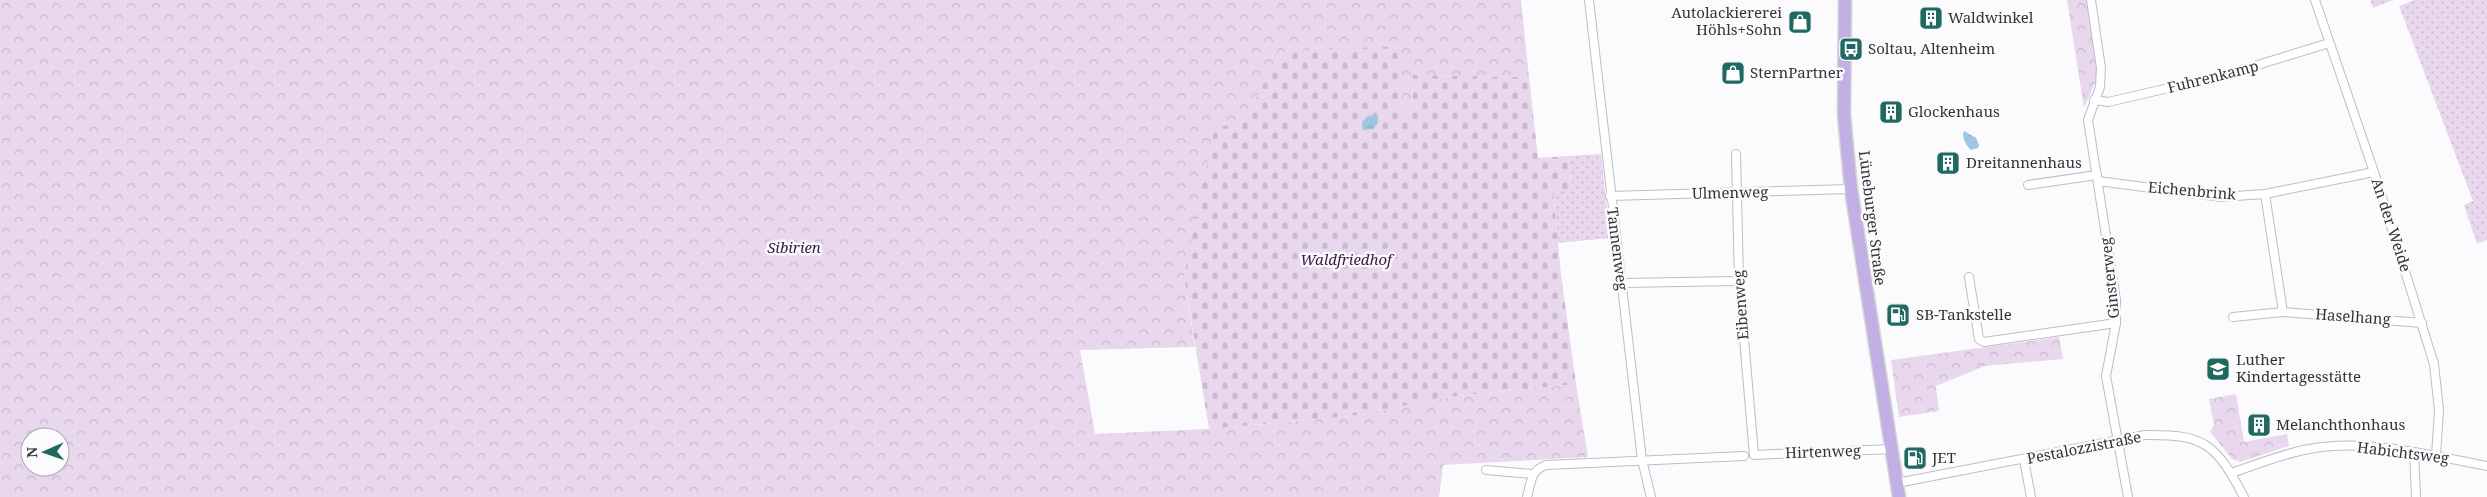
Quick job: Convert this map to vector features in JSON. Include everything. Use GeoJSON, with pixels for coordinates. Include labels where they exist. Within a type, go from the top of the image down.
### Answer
{"type":"FeatureCollection","features":[{"type":"Feature","properties":{"kind":"main road","name":"Lüneburger Straße"},"geometry":{"type":"LineString","coordinates":[[1845,0],[1844,115],[1851,189],[1899,497]]}},
{"type":"Feature","properties":{"kind":"street","name":"Tannenweg"},"geometry":{"type":"LineString","coordinates":[[1589,0],[1610,196],[1642,460],[1651,497]]}},
{"type":"Feature","properties":{"kind":"street","name":"Ginsterweg"},"geometry":{"type":"LineString","coordinates":[[2091,0],[2101,68],[2100,87],[2088,120],[2116,300],[2116,323],[2106,376],[2128,497]]}},
{"type":"Feature","properties":{"kind":"street","name":"An der Weide"},"geometry":{"type":"LineString","coordinates":[[2315,0],[2374,172],[2434,364],[2439,410],[2436,456]]}},
{"type":"Feature","properties":{"kind":"street","name":"Fuhrenkamp"},"geometry":{"type":"LineString","coordinates":[[2094,100],[2108,102],[2225,75],[2329,43]]}},
{"type":"Feature","properties":{"kind":"street","name":"Eibenweg"},"geometry":{"type":"LineString","coordinates":[[1736,154],[1738,281],[1754,455]]}},
{"type":"Feature","properties":{"kind":"street","name":"Eichenbrink"},"geometry":{"type":"LineString","coordinates":[[2098,178],[2221,197],[2265,194],[2374,172]]}},
{"type":"Feature","properties":{"kind":"street"},"geometry":{"type":"LineString","coordinates":[[2028,185],[2098,178]]}},
{"type":"Feature","properties":{"kind":"street","name":"Ulmenweg"},"geometry":{"type":"LineString","coordinates":[[1610,196],[1851,189]]}},
{"type":"Feature","properties":{"kind":"street"},"geometry":{"type":"LineString","coordinates":[[2265,194],[2284,312]]}},
{"type":"Feature","properties":{"kind":"street"},"geometry":{"type":"LineString","coordinates":[[1969,277],[1979,339],[1984,342],[2116,323]]}},
{"type":"Feature","properties":{"kind":"street"},"geometry":{"type":"LineString","coordinates":[[1621,283],[1738,281]]}},
{"type":"Feature","properties":{"kind":"street","name":"Haselhang"},"geometry":{"type":"LineString","coordinates":[[2233,317],[2284,312],[2422,323]]}},
{"type":"Feature","properties":{"kind":"street","name":"Pestalozzistraße"},"geometry":{"type":"LineString","coordinates":[[1897,483],[2024,460],[2145,435],[2179,435],[2201,442],[2220,457],[2244,497]]}},
{"type":"Feature","properties":{"kind":"street","name":"Habichtsweg"},"geometry":{"type":"LineString","coordinates":[[2231,473],[2286,455],[2315,448],[2364,446],[2414,452],[2487,466]]}},
{"type":"Feature","properties":{"kind":"street","name":"Hirtenweg"},"geometry":{"type":"LineString","coordinates":[[1754,455],[1891,449]]}},
{"type":"Feature","properties":{"kind":"street"},"geometry":{"type":"LineString","coordinates":[[2414,452],[2416,497]]}},
{"type":"Feature","properties":{"kind":"street"},"geometry":{"type":"LineString","coordinates":[[1527,497],[1532,474],[1546,465],[1744,456]]}},
{"type":"Feature","properties":{"kind":"street"},"geometry":{"type":"LineString","coordinates":[[2024,460],[2032,497]]}},
{"type":"Feature","properties":{"kind":"street"},"geometry":{"type":"LineString","coordinates":[[1486,470],[1532,474]]}},
{"type":"Feature","properties":{"kind":"green space","name":"Sibirien"},"geometry":{"type":"Polygon","coordinates":[[[0,0],[1521,0],[1529,77],[1412,75],[1413,114],[1401,114],[1281,52],[1242,124],[1184,276],[1195,347],[1080,350],[1095,434],[1209,429],[1351,416],[1455,396],[1576,384],[1588,457],[1443,465],[1439,497],[0,497],[0,0]]]}},
{"type":"Feature","properties":{"kind":"green space"},"geometry":{"type":"Polygon","coordinates":[[[2067,0],[2087,0],[2098,76],[2084,108],[2067,0]]]}},
{"type":"Feature","properties":{"kind":"green space"},"geometry":{"type":"Polygon","coordinates":[[[2370,0],[2393,0],[2373,8],[2370,0]]]}},
{"type":"Feature","properties":{"kind":"green space"},"geometry":{"type":"Polygon","coordinates":[[[2414,0],[2487,0],[2487,240],[2477,244],[2464,205],[2473,201],[2399,6],[2414,0]]]}},
{"type":"Feature","properties":{"kind":"green space","name":"Waldfriedhof"},"geometry":{"type":"Polygon","coordinates":[[[1397,46],[1401,114],[1413,114],[1412,75],[1529,77],[1538,158],[1568,156],[1572,189],[1553,192],[1561,274],[1576,384],[1455,396],[1351,416],[1209,429],[1184,276],[1215,127],[1242,124],[1281,52],[1397,46]]]}},
{"type":"Feature","properties":{"kind":"green space"},"geometry":{"type":"Polygon","coordinates":[[[1601,154],[1610,238],[1558,243],[1553,191],[1572,189],[1568,156],[1601,154]]]}},
{"type":"Feature","properties":{"kind":"green space"},"geometry":{"type":"Polygon","coordinates":[[[2059,337],[2063,359],[1985,366],[1936,386],[1939,411],[1899,417],[1891,360],[2059,337]]]}},
{"type":"Feature","properties":{"kind":"green space"},"geometry":{"type":"Polygon","coordinates":[[[2236,394],[2244,442],[2287,434],[2289,446],[2240,462],[2232,459],[2210,432],[2214,425],[2209,399],[2236,394]]]}},
{"type":"Feature","properties":{"kind":"water"},"geometry":{"type":"Polygon","coordinates":[[[1374,115],[1378,117],[1378,123],[1373,129],[1363,130],[1362,122],[1368,116],[1374,115]]]}},
{"type":"Feature","properties":{"kind":"water"},"geometry":{"type":"Polygon","coordinates":[[[1964,131],[1976,138],[1979,145],[1978,148],[1971,150],[1969,148],[1964,138],[1964,131]]]}},
{"type":"Feature","properties":{"kind":"place","name":"Waldwinkel"},"geometry":{"type":"Point","coordinates":[1931,18]}},
{"type":"Feature","properties":{"kind":"place","name":"Autolackiererei Höhls+Sohn"},"geometry":{"type":"Point","coordinates":[1800,22]}},
{"type":"Feature","properties":{"kind":"place","name":"Soltau, Altenheim"},"geometry":{"type":"Point","coordinates":[1851,49]}},
{"type":"Feature","properties":{"kind":"place","name":"SternPartner"},"geometry":{"type":"Point","coordinates":[1733,73]}},
{"type":"Feature","properties":{"kind":"place","name":"Glockenhaus"},"geometry":{"type":"Point","coordinates":[1891,112]}},
{"type":"Feature","properties":{"kind":"place","name":"Dreitannenhaus"},"geometry":{"type":"Point","coordinates":[1948,163]}},
{"type":"Feature","properties":{"kind":"place","name":"SB-Tankstelle"},"geometry":{"type":"Point","coordinates":[1898,315]}},
{"type":"Feature","properties":{"kind":"place","name":"Luther Kindertagesstätte"},"geometry":{"type":"Point","coordinates":[2218,369]}},
{"type":"Feature","properties":{"kind":"place","name":"Melanchthonhaus"},"geometry":{"type":"Point","coordinates":[2259,425]}},
{"type":"Feature","properties":{"kind":"place","name":"JET"},"geometry":{"type":"Point","coordinates":[1915,458]}}]}
